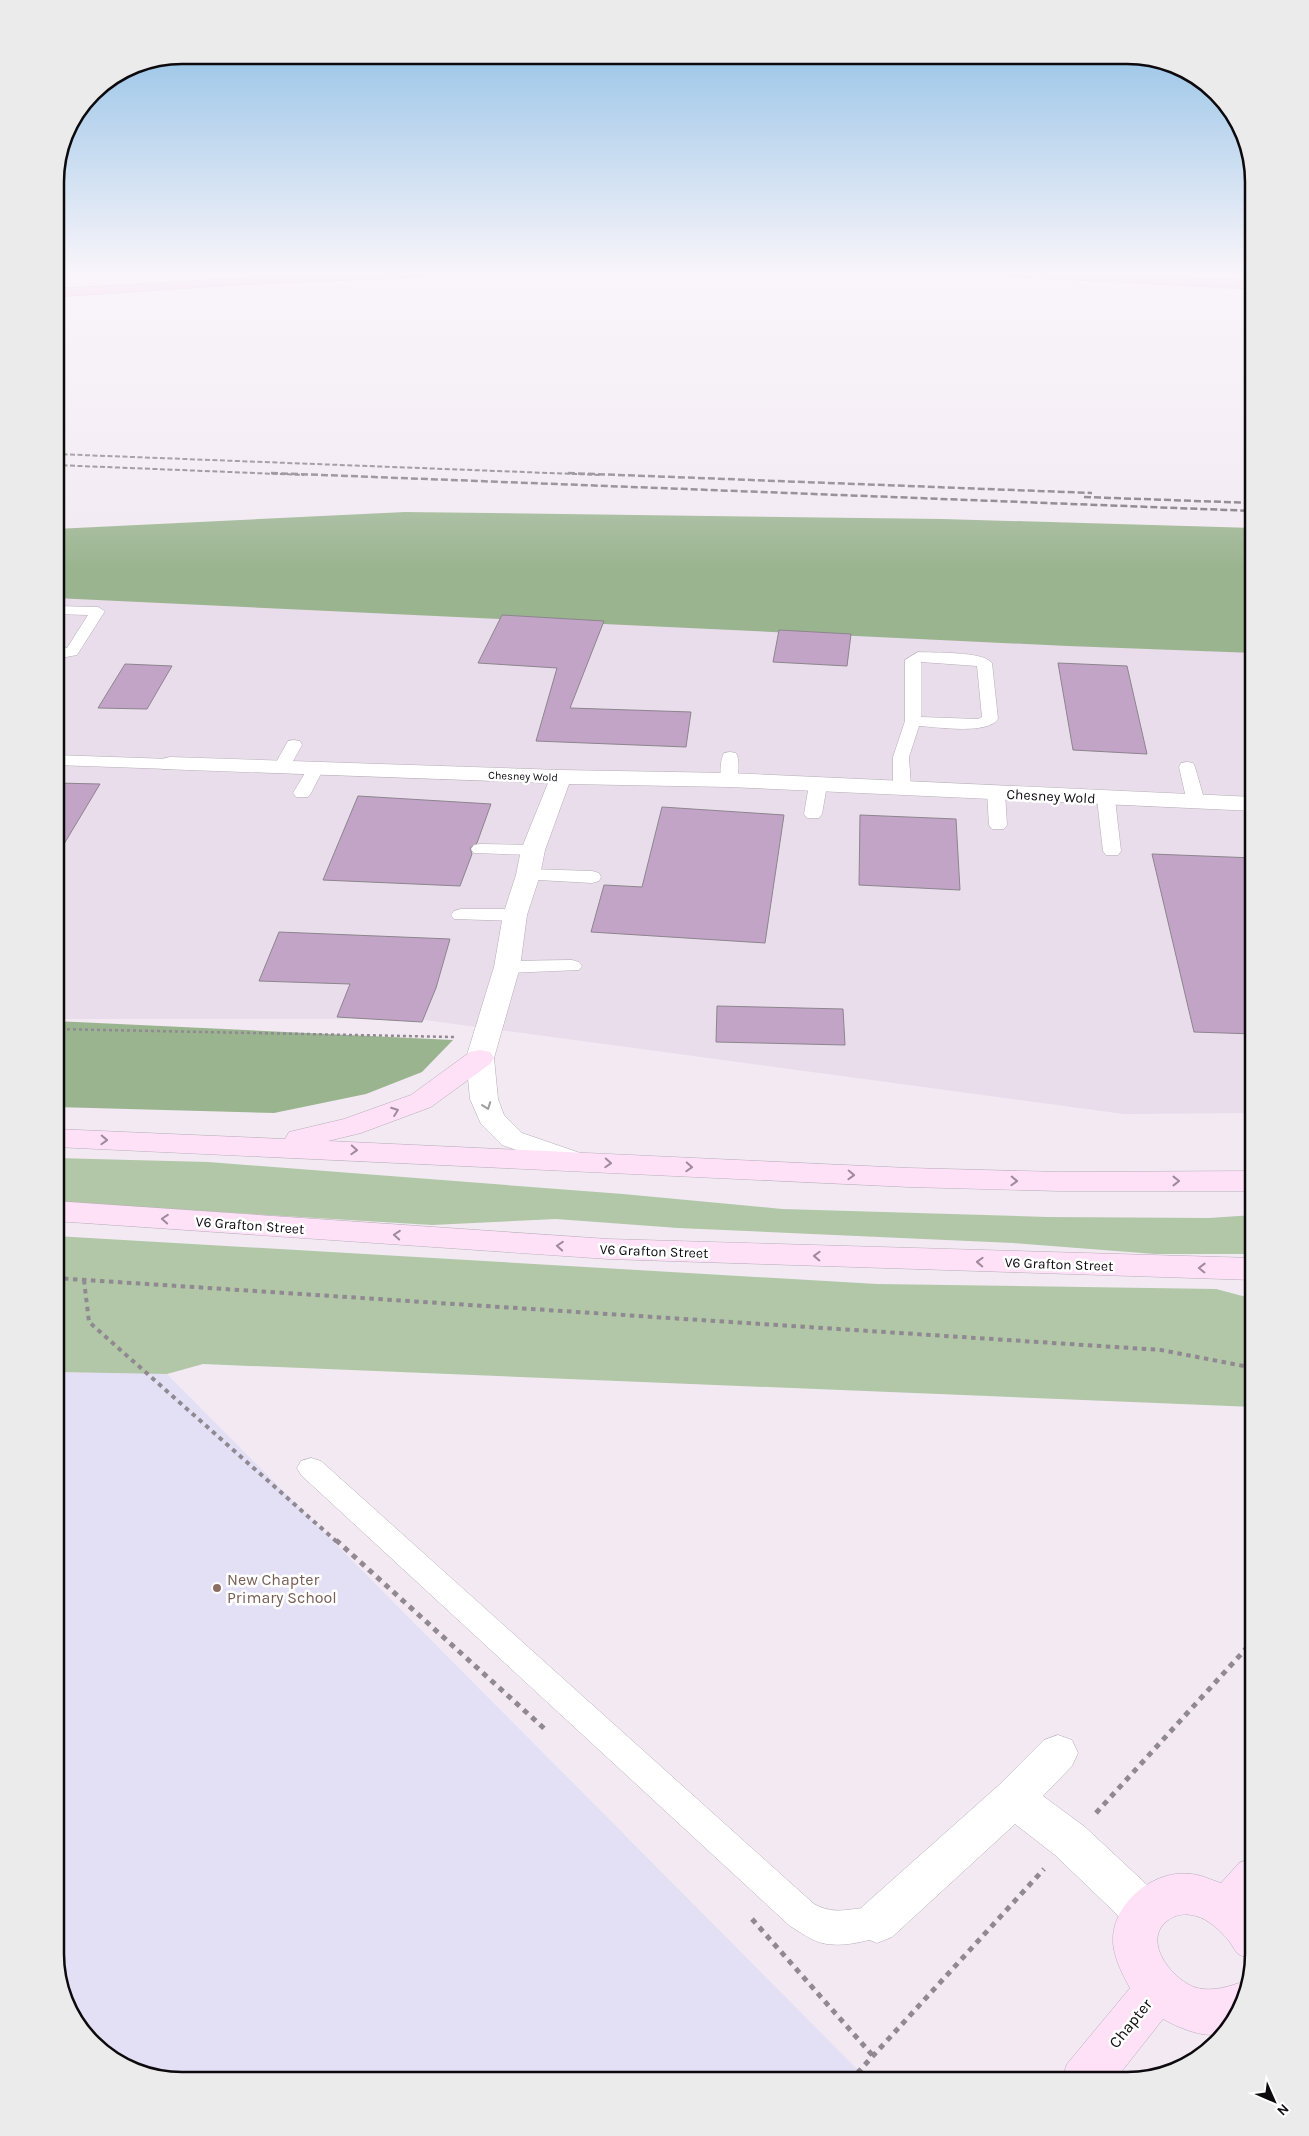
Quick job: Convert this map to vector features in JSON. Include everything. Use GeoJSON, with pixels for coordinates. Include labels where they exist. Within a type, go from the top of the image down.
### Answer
{"type":"FeatureCollection","features":[{"type":"Feature","properties":{"kind":"street","name":"Chesney Wold"},"geometry":{"type":"LineString","coordinates":[[170,764],[282,766],[561,777],[729,780],[1106,799],[1245,804]]}},
{"type":"Feature","properties":{"kind":"street"},"geometry":{"type":"LineString","coordinates":[[561,777],[533,850],[528,876],[516,915],[507,967],[482,1048],[484,1099],[491,1118],[512,1139],[576,1162]]}},
{"type":"Feature","properties":{"kind":"street"},"geometry":{"type":"LineString","coordinates":[[263,1146],[351,1127],[421,1101],[482,1048]]}},
{"type":"Feature","properties":{"kind":"street"},"geometry":{"type":"LineString","coordinates":[[64,1138],[1033,1181],[1245,1181]]}},
{"type":"Feature","properties":{"kind":"street","name":"V6 Grafton Street"},"geometry":{"type":"LineString","coordinates":[[64,1212],[608,1249],[1133,1267],[1245,1269]]}},
{"type":"Feature","properties":{"kind":"street"},"geometry":{"type":"LineString","coordinates":[[876,1922],[1014,1798],[1058,1753]]}},
{"type":"Feature","properties":{"kind":"street"},"geometry":{"type":"LineString","coordinates":[[1014,1798],[1070,1841],[1145,1912]]}},
{"type":"Feature","properties":{"kind":"street"},"geometry":{"type":"LineString","coordinates":[[1227,1908],[1245,1887]]}},
{"type":"Feature","properties":{"kind":"street"},"geometry":{"type":"LineString","coordinates":[[1232,2007],[1219,2012],[1198,2011],[1177,2003],[1158,1989],[1145,1974],[1138,1958],[1135,1940],[1138,1925],[1145,1912],[1158,1901],[1173,1896],[1191,1894],[1209,1899],[1227,1908],[1245,1925]]}},
{"type":"Feature","properties":{"kind":"street","name":"Chapter"},"geometry":{"type":"LineString","coordinates":[[1091,2072],[1158,1989]]}},
{"type":"Feature","properties":{"kind":"lane"},"geometry":{"type":"LineString","coordinates":[[64,610],[98,611],[72,652],[64,653]]}},
{"type":"Feature","properties":{"kind":"lane"},"geometry":{"type":"LineString","coordinates":[[902,788],[901,757],[913,721],[914,658],[975,660],[984,663],[990,719],[988,722],[981,724],[913,721]]}},
{"type":"Feature","properties":{"kind":"lane"},"geometry":{"type":"LineString","coordinates":[[282,766],[294,745]]}},
{"type":"Feature","properties":{"kind":"lane"},"geometry":{"type":"LineString","coordinates":[[729,780],[730,757]]}},
{"type":"Feature","properties":{"kind":"lane"},"geometry":{"type":"LineString","coordinates":[[64,760],[170,764]]}},
{"type":"Feature","properties":{"kind":"lane"},"geometry":{"type":"LineString","coordinates":[[1187,767],[1196,802]]}},
{"type":"Feature","properties":{"kind":"lane"},"geometry":{"type":"LineString","coordinates":[[302,793],[316,768]]}},
{"type":"Feature","properties":{"kind":"lane"},"geometry":{"type":"LineString","coordinates":[[812,814],[818,784]]}},
{"type":"Feature","properties":{"kind":"lane","name":"Chesney Wold"},"geometry":{"type":"LineString","coordinates":[[996,793],[998,825]]}},
{"type":"Feature","properties":{"kind":"lane","name":"Chesney Wold"},"geometry":{"type":"LineString","coordinates":[[1106,799],[1112,851]]}},
{"type":"Feature","properties":{"kind":"lane"},"geometry":{"type":"LineString","coordinates":[[480,850],[533,850]]}},
{"type":"Feature","properties":{"kind":"lane"},"geometry":{"type":"LineString","coordinates":[[528,876],[592,877]]}},
{"type":"Feature","properties":{"kind":"lane"},"geometry":{"type":"LineString","coordinates":[[461,915],[516,915]]}},
{"type":"Feature","properties":{"kind":"lane"},"geometry":{"type":"LineString","coordinates":[[507,967],[572,966]]}},
{"type":"Feature","properties":{"kind":"lane"},"geometry":{"type":"LineString","coordinates":[[311,1468],[802,1915],[823,1927],[848,1927],[876,1922]]}},
{"type":"Feature","properties":{"kind":"path"},"geometry":{"type":"LineString","coordinates":[[64,1029],[482,1048]]}},
{"type":"Feature","properties":{"kind":"path"},"geometry":{"type":"LineString","coordinates":[[64,1279],[1161,1350],[1245,1366]]}},
{"type":"Feature","properties":{"kind":"path"},"geometry":{"type":"LineString","coordinates":[[84,1280],[88,1322],[216,1432],[550,1734]]}},
{"type":"Feature","properties":{"kind":"path"},"geometry":{"type":"LineString","coordinates":[[749,1916],[874,2057],[859,2072]]}},
{"type":"Feature","properties":{"kind":"shaded area"},"geometry":{"type":"Polygon","coordinates":[[[64,597],[1245,650],[1245,1113],[1124,1114],[418,1019],[64,1019],[64,597]]]}},
{"type":"Feature","properties":{"kind":"shaded area","name":"New Chapter Primary School"},"geometry":{"type":"Polygon","coordinates":[[[64,1372],[167,1374],[860,2072],[174,2072],[144,2066],[130,2060],[104,2043],[93,2032],[84,2020],[70,1992],[66,1977],[64,1954],[64,1372]]]}},
{"type":"Feature","properties":{"kind":"green space"},"geometry":{"type":"Polygon","coordinates":[[[405,512],[943,519],[1245,528],[1245,653],[64,598],[64,529],[405,512]]]}},
{"type":"Feature","properties":{"kind":"green space"},"geometry":{"type":"Polygon","coordinates":[[[64,1021],[453,1040],[422,1072],[366,1094],[274,1113],[64,1107],[64,1021]]]}},
{"type":"Feature","properties":{"kind":"green space"},"geometry":{"type":"Polygon","coordinates":[[[64,1158],[208,1162],[623,1194],[782,1209],[1047,1217],[1209,1218],[1245,1216],[1245,1254],[1155,1254],[1013,1243],[678,1228],[556,1219],[432,1225],[64,1203],[64,1158]]]}},
{"type":"Feature","properties":{"kind":"green space"},"geometry":{"type":"Polygon","coordinates":[[[64,1237],[877,1284],[1216,1289],[1245,1297],[1245,1407],[203,1364],[167,1374],[64,1372],[64,1237]]]}},
{"type":"Feature","properties":{"kind":"building"},"geometry":{"type":"Polygon","coordinates":[[[502,615],[604,621],[570,708],[691,712],[686,747],[536,741],[557,668],[478,663],[502,615]]]}},
{"type":"Feature","properties":{"kind":"building"},"geometry":{"type":"Polygon","coordinates":[[[779,630],[851,634],[847,666],[773,662],[779,630]]]}},
{"type":"Feature","properties":{"kind":"building"},"geometry":{"type":"Polygon","coordinates":[[[1058,663],[1127,666],[1147,754],[1073,750],[1058,663]]]}},
{"type":"Feature","properties":{"kind":"building"},"geometry":{"type":"Polygon","coordinates":[[[125,664],[172,666],[147,709],[98,708],[125,664]]]}},
{"type":"Feature","properties":{"kind":"building"},"geometry":{"type":"Polygon","coordinates":[[[64,783],[100,784],[64,844],[64,783]]]}},
{"type":"Feature","properties":{"kind":"building"},"geometry":{"type":"Polygon","coordinates":[[[358,796],[491,804],[477,843],[470,848],[472,854],[460,886],[323,880],[358,796]]]}},
{"type":"Feature","properties":{"kind":"building"},"geometry":{"type":"Polygon","coordinates":[[[662,807],[784,815],[765,943],[591,932],[604,885],[642,887],[662,807]]]}},
{"type":"Feature","properties":{"kind":"building"},"geometry":{"type":"Polygon","coordinates":[[[860,815],[956,819],[960,890],[859,885],[860,815]]]}},
{"type":"Feature","properties":{"kind":"building"},"geometry":{"type":"Polygon","coordinates":[[[1152,854],[1245,858],[1245,1034],[1194,1032],[1152,854]]]}},
{"type":"Feature","properties":{"kind":"building"},"geometry":{"type":"Polygon","coordinates":[[[279,932],[450,939],[436,988],[422,1022],[337,1017],[350,984],[259,981],[279,932]]]}},
{"type":"Feature","properties":{"kind":"building"},"geometry":{"type":"Polygon","coordinates":[[[717,1006],[843,1009],[845,1045],[716,1042],[717,1006]]]}},
{"type":"Feature","properties":{"kind":"railway"},"geometry":{"type":"LineString","coordinates":[[64,454],[601,475]]}},
{"type":"Feature","properties":{"kind":"railway"},"geometry":{"type":"LineString","coordinates":[[64,465],[304,475]]}},
{"type":"Feature","properties":{"kind":"railway"},"geometry":{"type":"LineString","coordinates":[[271,473],[1245,511]]}},
{"type":"Feature","properties":{"kind":"railway"},"geometry":{"type":"LineString","coordinates":[[568,473],[1092,493]]}},
{"type":"Feature","properties":{"kind":"railway"},"geometry":{"type":"LineString","coordinates":[[1084,497],[1245,503]]}},
{"type":"Feature","properties":{"kind":"place","name":"New Chapter Primary School"},"geometry":{"type":"Point","coordinates":[217,1588]}}]}
